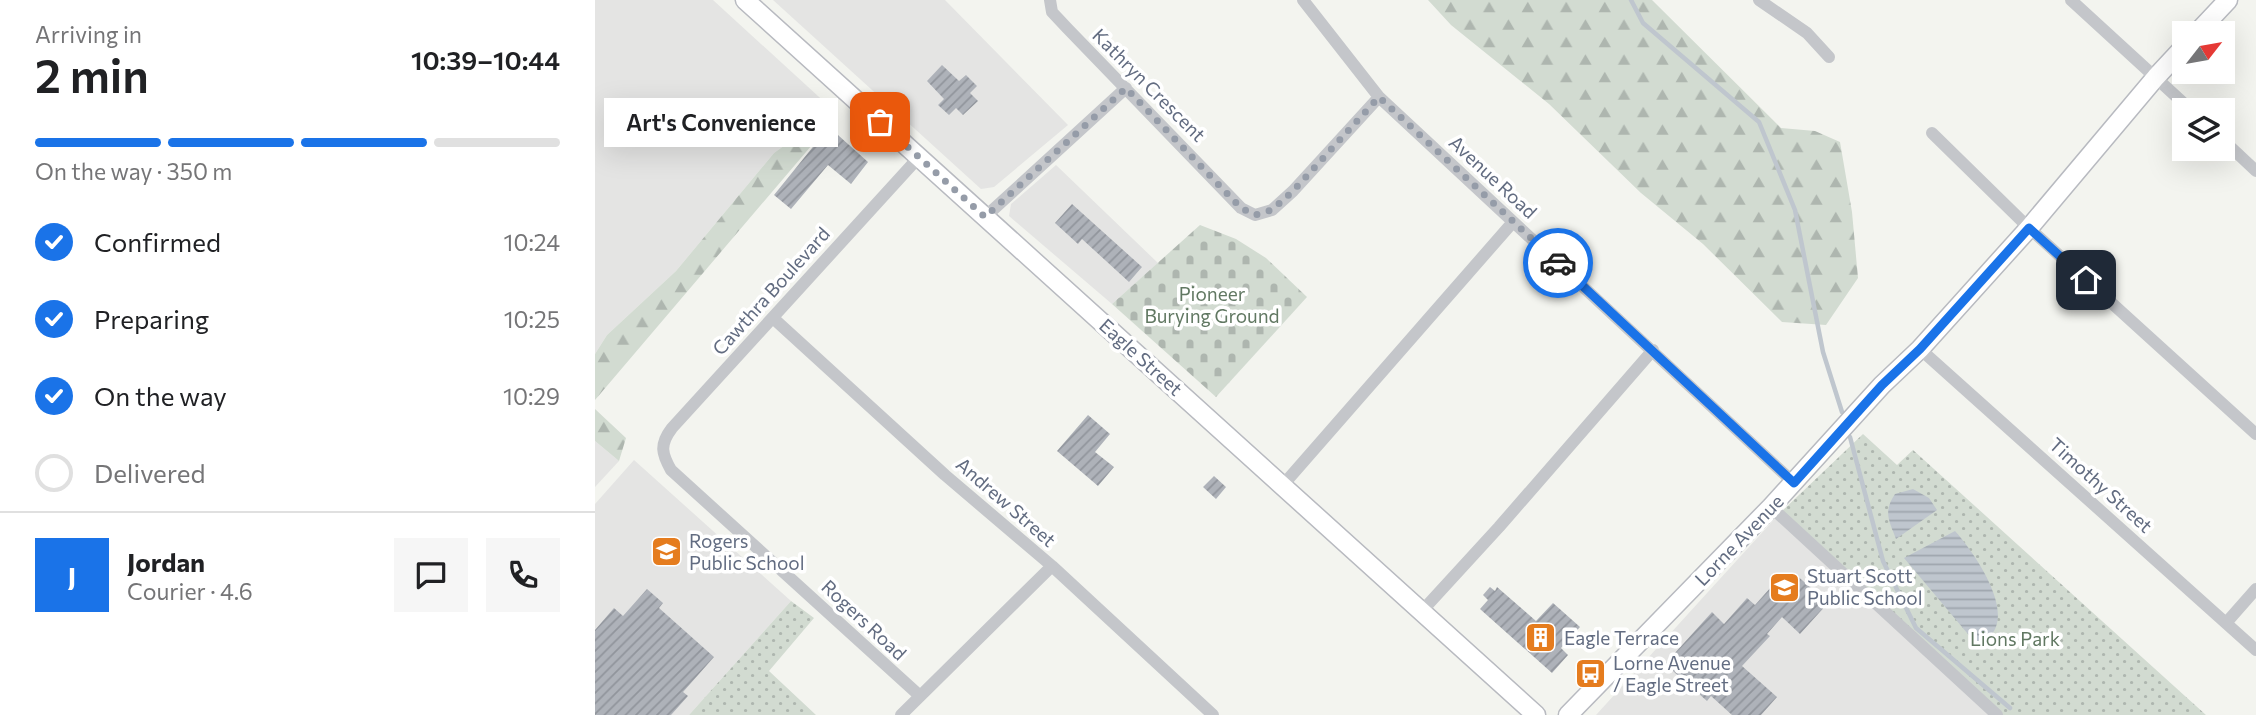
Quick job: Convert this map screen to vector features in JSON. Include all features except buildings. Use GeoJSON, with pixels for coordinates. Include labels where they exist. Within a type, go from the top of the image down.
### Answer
{"type":"FeatureCollection","features":[{"type":"Feature","properties":{"kind":"main road","name":"Eagle Street"},"geometry":{"type":"LineString","coordinates":[[745,0],[1536,715]]}},
{"type":"Feature","properties":{"kind":"main road"},"geometry":{"type":"LineString","coordinates":[[2208,21],[2228,0]]}},
{"type":"Feature","properties":{"kind":"main road","name":"Lorne Avenue"},"geometry":{"type":"LineString","coordinates":[[1568,715],[1772,507],[1882,385],[1920,349],[2029,228],[2172,59]]}},
{"type":"Feature","properties":{"kind":"street","name":"Kathryn Crescent"},"geometry":{"type":"LineString","coordinates":[[1050,0],[1052,12],[1241,208],[1255,215],[1272,210],[1293,191],[1379,97]]}},
{"type":"Feature","properties":{"kind":"street","name":"Avenue Road"},"geometry":{"type":"LineString","coordinates":[[1303,0],[1379,97],[1794,483]]}},
{"type":"Feature","properties":{"kind":"street"},"geometry":{"type":"LineString","coordinates":[[1759,0],[1807,33],[1829,57]]}},
{"type":"Feature","properties":{"kind":"street"},"geometry":{"type":"LineString","coordinates":[[2071,0],[2178,98]]}},
{"type":"Feature","properties":{"kind":"street"},"geometry":{"type":"LineString","coordinates":[[985,217],[1126,88]]}},
{"type":"Feature","properties":{"kind":"street"},"geometry":{"type":"LineString","coordinates":[[1932,133],[2029,228],[2256,434]]}},
{"type":"Feature","properties":{"kind":"street"},"geometry":{"type":"LineString","coordinates":[[2235,151],[2256,171]]}},
{"type":"Feature","properties":{"kind":"street","name":"Cawthra Boulevard"},"geometry":{"type":"LineString","coordinates":[[663,455],[665,437],[672,428],[919,157]]}},
{"type":"Feature","properties":{"kind":"street"},"geometry":{"type":"LineString","coordinates":[[1283,485],[1513,222]]}},
{"type":"Feature","properties":{"kind":"street","name":"Andrew Street"},"geometry":{"type":"LineString","coordinates":[[773,318],[945,475],[1052,566],[1213,715]]}},
{"type":"Feature","properties":{"kind":"street","name":"Timothy Street"},"geometry":{"type":"LineString","coordinates":[[1920,349],[2256,650]]}},
{"type":"Feature","properties":{"kind":"street"},"geometry":{"type":"LineString","coordinates":[[1422,611],[1653,350]]}},
{"type":"Feature","properties":{"kind":"street","name":"Rogers Road"},"geometry":{"type":"LineString","coordinates":[[663,455],[671,470],[920,696]]}},
{"type":"Feature","properties":{"kind":"street"},"geometry":{"type":"LineString","coordinates":[[1772,507],[1997,715]]}},
{"type":"Feature","properties":{"kind":"street"},"geometry":{"type":"LineString","coordinates":[[901,715],[1052,566]]}},
{"type":"Feature","properties":{"kind":"street"},"geometry":{"type":"LineString","coordinates":[[2226,623],[2256,589]]}},
{"type":"Feature","properties":{"kind":"shaded area"},"geometry":{"type":"Polygon","coordinates":[[[595,0],[713,0],[830,107],[814,124],[774,153],[676,271],[607,335],[595,354],[595,0]]]}},
{"type":"Feature","properties":{"kind":"shaded area"},"geometry":{"type":"Polygon","coordinates":[[[773,0],[945,0],[1068,125],[994,187],[981,189],[773,0]]]}},
{"type":"Feature","properties":{"kind":"shaded area"},"geometry":{"type":"Polygon","coordinates":[[[1056,165],[1158,263],[1112,304],[1009,216],[1011,204],[1056,165]]]}},
{"type":"Feature","properties":{"kind":"shaded area"},"geometry":{"type":"Polygon","coordinates":[[[595,441],[619,461],[595,487],[595,441]]]}},
{"type":"Feature","properties":{"kind":"shaded area","name":"Rogers Public School"},"geometry":{"type":"Polygon","coordinates":[[[634,460],[791,601],[689,715],[595,715],[595,504],[634,460]]]}},
{"type":"Feature","properties":{"kind":"shaded area"},"geometry":{"type":"Polygon","coordinates":[[[1913,489],[1929,498],[1937,510],[1896,539],[1888,516],[1889,506],[1895,494],[1913,489]]]}},
{"type":"Feature","properties":{"kind":"shaded area","name":"Stuart Scott Public School"},"geometry":{"type":"Polygon","coordinates":[[[1779,514],[1989,715],[1596,715],[1779,514]]]}},
{"type":"Feature","properties":{"kind":"shaded area"},"geometry":{"type":"Polygon","coordinates":[[[1955,531],[1987,578],[1997,607],[1998,620],[1994,631],[1978,646],[1904,558],[1955,531]]]}},
{"type":"Feature","properties":{"kind":"green space"},"geometry":{"type":"Polygon","coordinates":[[[1428,0],[1652,0],[1781,128],[1815,131],[1840,142],[1852,212],[1858,278],[1826,325],[1782,322],[1703,244],[1641,193],[1549,104],[1451,25],[1428,0]]]}},
{"type":"Feature","properties":{"kind":"green space"},"geometry":{"type":"Polygon","coordinates":[[[814,124],[823,132],[595,400],[595,354],[607,335],[676,271],[774,153],[814,124]]]}},
{"type":"Feature","properties":{"kind":"green space","name":"Pioneer Burying Ground"},"geometry":{"type":"Polygon","coordinates":[[[1200,225],[1236,239],[1266,258],[1307,297],[1216,397],[1112,304],[1200,225]]]}},
{"type":"Feature","properties":{"kind":"green space"},"geometry":{"type":"Polygon","coordinates":[[[595,409],[626,438],[619,461],[595,441],[595,409]]]}},
{"type":"Feature","properties":{"kind":"green space","name":"Lions Park"},"geometry":{"type":"Polygon","coordinates":[[[1863,434],[1897,465],[1913,450],[2206,715],[1989,715],[1779,514],[1863,434]]]}},
{"type":"Feature","properties":{"kind":"green space"},"geometry":{"type":"Polygon","coordinates":[[[791,601],[814,618],[769,671],[816,715],[689,715],[791,601]]]}},
{"type":"Feature","properties":{"kind":"waterway"},"geometry":{"type":"LineString","coordinates":[[1631,0],[1643,23],[1759,122],[1795,210],[1823,352],[1842,412]]}},
{"type":"Feature","properties":{"kind":"waterway"},"geometry":{"type":"LineString","coordinates":[[1850,437],[1883,561],[1916,628],[2010,708]]}},
{"type":"Feature","properties":{"kind":"way so far"},"geometry":{"type":"LineString","coordinates":[[880,122],[985,217],[1126,88],[1241,208],[1255,215],[1272,210],[1293,191],[1379,97],[1558,263]]}},
{"type":"Feature","properties":{"kind":"place","name":"Art's Convenience"},"geometry":{"type":"Point","coordinates":[880,122]}},
{"type":"Feature","properties":{"kind":"place","name":"Rogers Public School"},"geometry":{"type":"Point","coordinates":[666,552]}},
{"type":"Feature","properties":{"kind":"place","name":"Stuart Scott Public School"},"geometry":{"type":"Point","coordinates":[1784,587]}},
{"type":"Feature","properties":{"kind":"place","name":"Eagle Terrace"},"geometry":{"type":"Point","coordinates":[1541,638]}},
{"type":"Feature","properties":{"kind":"place","name":"Lorne Avenue / Eagle Street"},"geometry":{"type":"Point","coordinates":[1590,674]}},
{"type":"Feature","properties":{"kind":"route"},"geometry":{"type":"LineString","coordinates":[[1558,263],[1794,483],[2029,228],[2086,280]]}}]}
